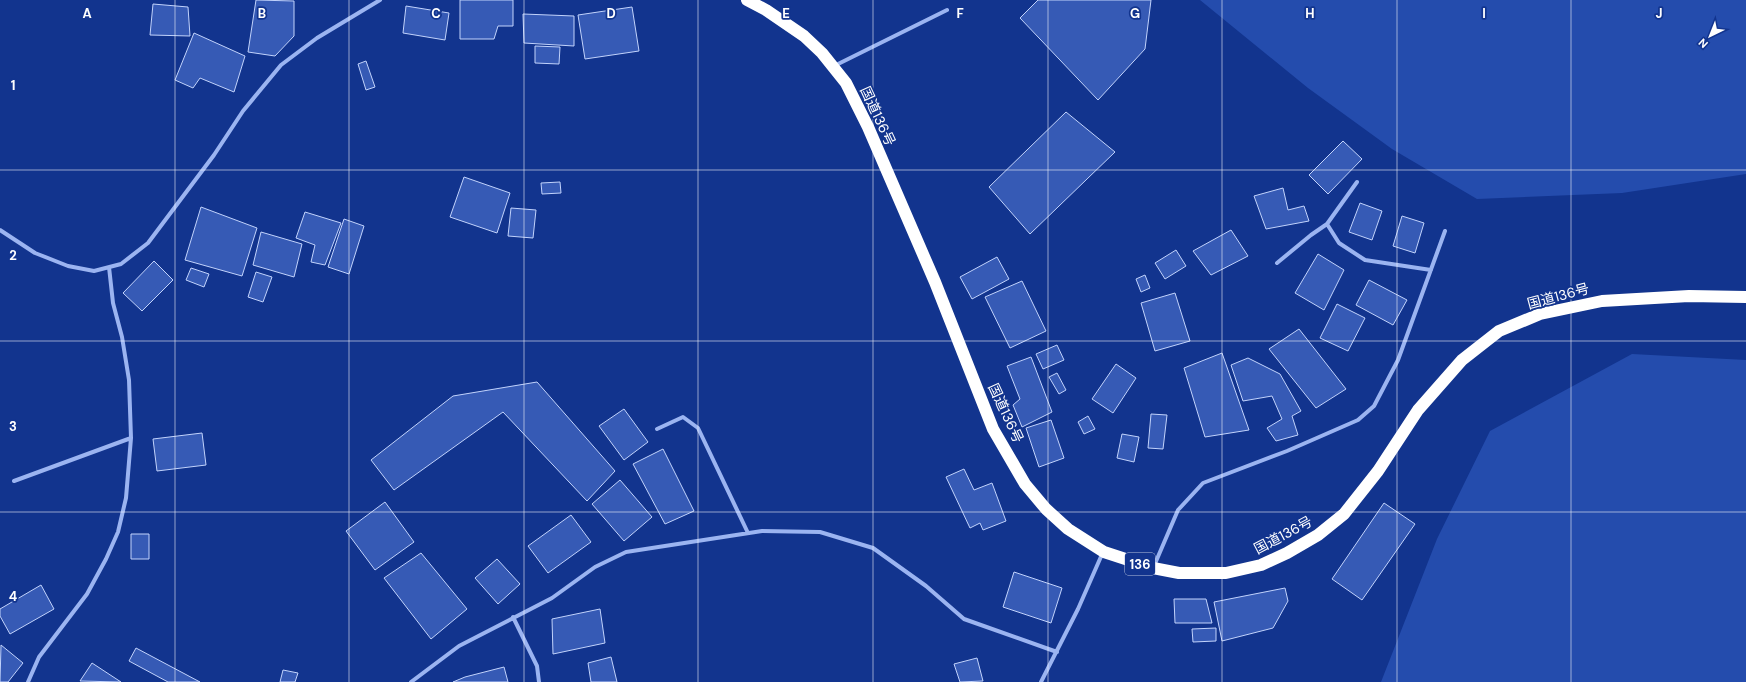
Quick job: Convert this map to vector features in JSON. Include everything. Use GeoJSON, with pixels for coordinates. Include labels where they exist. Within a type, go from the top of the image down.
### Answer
{"type":"FeatureCollection","features":[{"type":"Feature","properties":{"kind":"highway","name":"国道136号"},"geometry":{"type":"LineString","coordinates":[[747,0],[766,10],[804,36],[822,53],[846,83],[868,127],[935,282],[993,429],[1025,484],[1046,509],[1068,529],[1104,552],[1153,568],[1179,573],[1226,573],[1261,565],[1287,553],[1318,535],[1344,514],[1378,471],[1418,410],[1462,360],[1499,331],[1540,314],[1602,301],[1689,296],[1746,297]]}},
{"type":"Feature","properties":{"kind":"street"},"geometry":{"type":"LineString","coordinates":[[0,230],[35,253],[68,266],[94,271],[121,264],[148,243],[214,155],[243,111],[281,65],[317,38],[380,0]]}},
{"type":"Feature","properties":{"kind":"street"},"geometry":{"type":"LineString","coordinates":[[833,67],[947,10]]}},
{"type":"Feature","properties":{"kind":"street"},"geometry":{"type":"LineString","coordinates":[[1277,263],[1327,224],[1357,182]]}},
{"type":"Feature","properties":{"kind":"street"},"geometry":{"type":"LineString","coordinates":[[1327,224],[1339,243],[1365,260],[1431,270]]}},
{"type":"Feature","properties":{"kind":"street"},"geometry":{"type":"LineString","coordinates":[[1153,568],[1178,510],[1203,483],[1287,451],[1358,420],[1374,406],[1398,360],[1445,232]]}},
{"type":"Feature","properties":{"kind":"street"},"geometry":{"type":"LineString","coordinates":[[28,682],[39,657],[87,594],[106,559],[118,532],[126,498],[131,438],[129,380],[122,337],[113,303],[109,267]]}},
{"type":"Feature","properties":{"kind":"street"},"geometry":{"type":"LineString","coordinates":[[657,429],[683,417],[698,428],[748,533]]}},
{"type":"Feature","properties":{"kind":"street"},"geometry":{"type":"LineString","coordinates":[[14,481],[131,438]]}},
{"type":"Feature","properties":{"kind":"street"},"geometry":{"type":"LineString","coordinates":[[411,682],[459,646],[552,598],[595,566],[626,552],[762,531],[820,532],[873,548],[926,586],[964,619],[1057,652]]}},
{"type":"Feature","properties":{"kind":"street"},"geometry":{"type":"LineString","coordinates":[[1041,682],[1057,652],[1104,552]]}},
{"type":"Feature","properties":{"kind":"street"},"geometry":{"type":"LineString","coordinates":[[513,617],[537,666],[539,682]]}},
{"type":"Feature","properties":{"kind":"shaded area"},"geometry":{"type":"Polygon","coordinates":[[[1200,0],[1746,0],[1746,174],[1622,193],[1477,199],[1392,149],[1308,88],[1200,0]]]}},
{"type":"Feature","properties":{"kind":"shaded area"},"geometry":{"type":"Polygon","coordinates":[[[1632,354],[1746,360],[1746,682],[1381,682],[1437,539],[1490,431],[1632,354]]]}},
{"type":"Feature","properties":{"kind":"building"},"geometry":{"type":"Polygon","coordinates":[[[256,0],[294,1],[294,36],[275,56],[248,52],[256,0]]]}},
{"type":"Feature","properties":{"kind":"building"},"geometry":{"type":"Polygon","coordinates":[[[460,0],[513,0],[513,26],[498,26],[494,39],[460,39],[460,0]]]}},
{"type":"Feature","properties":{"kind":"building"},"geometry":{"type":"Polygon","coordinates":[[[1038,0],[1151,0],[1145,49],[1098,100],[1020,18],[1038,0]]]}},
{"type":"Feature","properties":{"kind":"building"},"geometry":{"type":"Polygon","coordinates":[[[153,4],[188,7],[190,36],[150,35],[153,4]]]}},
{"type":"Feature","properties":{"kind":"building"},"geometry":{"type":"Polygon","coordinates":[[[406,6],[449,13],[445,40],[403,33],[406,6]]]}},
{"type":"Feature","properties":{"kind":"building"},"geometry":{"type":"Polygon","coordinates":[[[632,7],[639,51],[585,59],[578,15],[632,7]]]}},
{"type":"Feature","properties":{"kind":"building"},"geometry":{"type":"Polygon","coordinates":[[[523,14],[574,16],[574,46],[524,43],[523,14]]]}},
{"type":"Feature","properties":{"kind":"building"},"geometry":{"type":"Polygon","coordinates":[[[194,33],[245,56],[234,92],[200,78],[193,88],[175,80],[194,33]]]}},
{"type":"Feature","properties":{"kind":"building"},"geometry":{"type":"Polygon","coordinates":[[[535,46],[560,47],[559,64],[535,63],[535,46]]]}},
{"type":"Feature","properties":{"kind":"building"},"geometry":{"type":"Polygon","coordinates":[[[366,61],[375,87],[366,90],[358,64],[366,61]]]}},
{"type":"Feature","properties":{"kind":"building"},"geometry":{"type":"Polygon","coordinates":[[[1066,112],[1115,152],[1030,234],[989,187],[1066,112]]]}},
{"type":"Feature","properties":{"kind":"building"},"geometry":{"type":"Polygon","coordinates":[[[1343,141],[1362,159],[1328,194],[1309,175],[1343,141]]]}},
{"type":"Feature","properties":{"kind":"building"},"geometry":{"type":"Polygon","coordinates":[[[464,177],[510,193],[497,233],[450,217],[464,177]]]}},
{"type":"Feature","properties":{"kind":"building"},"geometry":{"type":"Polygon","coordinates":[[[560,182],[561,193],[542,194],[541,183],[560,182]]]}},
{"type":"Feature","properties":{"kind":"building"},"geometry":{"type":"Polygon","coordinates":[[[1283,188],[1288,210],[1304,206],[1309,221],[1266,229],[1254,196],[1283,188]]]}},
{"type":"Feature","properties":{"kind":"building"},"geometry":{"type":"Polygon","coordinates":[[[1360,203],[1382,211],[1372,240],[1349,232],[1360,203]]]}},
{"type":"Feature","properties":{"kind":"building"},"geometry":{"type":"Polygon","coordinates":[[[201,207],[257,228],[242,276],[185,260],[201,207]]]}},
{"type":"Feature","properties":{"kind":"building"},"geometry":{"type":"Polygon","coordinates":[[[511,208],[536,210],[533,238],[508,236],[511,208]]]}},
{"type":"Feature","properties":{"kind":"building"},"geometry":{"type":"Polygon","coordinates":[[[305,212],[341,223],[325,265],[311,262],[315,245],[296,238],[305,212]]]}},
{"type":"Feature","properties":{"kind":"building"},"geometry":{"type":"Polygon","coordinates":[[[1402,216],[1424,223],[1415,253],[1393,246],[1402,216]]]}},
{"type":"Feature","properties":{"kind":"building"},"geometry":{"type":"Polygon","coordinates":[[[344,219],[364,226],[349,274],[328,267],[344,219]]]}},
{"type":"Feature","properties":{"kind":"building"},"geometry":{"type":"Polygon","coordinates":[[[1231,230],[1248,256],[1211,275],[1193,251],[1231,230]]]}},
{"type":"Feature","properties":{"kind":"building"},"geometry":{"type":"Polygon","coordinates":[[[261,232],[302,244],[294,277],[253,265],[261,232]]]}},
{"type":"Feature","properties":{"kind":"building"},"geometry":{"type":"Polygon","coordinates":[[[1176,250],[1186,266],[1165,279],[1155,263],[1176,250]]]}},
{"type":"Feature","properties":{"kind":"building"},"geometry":{"type":"Polygon","coordinates":[[[1318,254],[1344,270],[1324,310],[1295,293],[1318,254]]]}},
{"type":"Feature","properties":{"kind":"building"},"geometry":{"type":"Polygon","coordinates":[[[997,257],[1009,279],[972,299],[960,277],[997,257]]]}},
{"type":"Feature","properties":{"kind":"building"},"geometry":{"type":"Polygon","coordinates":[[[154,261],[173,280],[142,311],[123,293],[154,261]]]}},
{"type":"Feature","properties":{"kind":"building"},"geometry":{"type":"Polygon","coordinates":[[[191,268],[209,274],[204,287],[186,280],[191,268]]]}},
{"type":"Feature","properties":{"kind":"building"},"geometry":{"type":"Polygon","coordinates":[[[256,272],[272,277],[263,302],[248,297],[256,272]]]}},
{"type":"Feature","properties":{"kind":"building"},"geometry":{"type":"Polygon","coordinates":[[[1145,275],[1150,288],[1141,292],[1136,279],[1145,275]]]}},
{"type":"Feature","properties":{"kind":"building"},"geometry":{"type":"Polygon","coordinates":[[[1369,280],[1407,300],[1393,325],[1356,305],[1369,280]]]}},
{"type":"Feature","properties":{"kind":"building"},"geometry":{"type":"Polygon","coordinates":[[[1022,281],[1046,331],[1010,348],[985,297],[1022,281]]]}},
{"type":"Feature","properties":{"kind":"building"},"geometry":{"type":"Polygon","coordinates":[[[1175,293],[1190,341],[1155,351],[1141,303],[1175,293]]]}},
{"type":"Feature","properties":{"kind":"building"},"geometry":{"type":"Polygon","coordinates":[[[1337,304],[1365,318],[1348,351],[1320,338],[1337,304]]]}},
{"type":"Feature","properties":{"kind":"building"},"geometry":{"type":"Polygon","coordinates":[[[1299,329],[1346,389],[1316,408],[1269,349],[1299,329]]]}},
{"type":"Feature","properties":{"kind":"building"},"geometry":{"type":"Polygon","coordinates":[[[1057,345],[1064,360],[1043,369],[1036,354],[1057,345]]]}},
{"type":"Feature","properties":{"kind":"building"},"geometry":{"type":"Polygon","coordinates":[[[1222,353],[1249,430],[1205,437],[1184,368],[1222,353]]]}},
{"type":"Feature","properties":{"kind":"building"},"geometry":{"type":"Polygon","coordinates":[[[1031,357],[1052,412],[1022,427],[1013,405],[1020,399],[1007,366],[1031,357]]]}},
{"type":"Feature","properties":{"kind":"building"},"geometry":{"type":"Polygon","coordinates":[[[1248,358],[1280,374],[1301,411],[1292,416],[1298,435],[1276,441],[1267,428],[1282,419],[1272,396],[1243,401],[1231,365],[1248,358]]]}},
{"type":"Feature","properties":{"kind":"building"},"geometry":{"type":"Polygon","coordinates":[[[1116,364],[1136,378],[1113,413],[1092,399],[1116,364]]]}},
{"type":"Feature","properties":{"kind":"building"},"geometry":{"type":"Polygon","coordinates":[[[1057,373],[1066,390],[1059,394],[1049,377],[1057,373]]]}},
{"type":"Feature","properties":{"kind":"building"},"geometry":{"type":"Polygon","coordinates":[[[537,382],[615,471],[587,501],[503,412],[394,490],[371,460],[453,396],[537,382]]]}},
{"type":"Feature","properties":{"kind":"building"},"geometry":{"type":"Polygon","coordinates":[[[624,409],[648,442],[624,460],[599,426],[624,409]]]}},
{"type":"Feature","properties":{"kind":"building"},"geometry":{"type":"Polygon","coordinates":[[[1151,414],[1167,415],[1163,449],[1148,448],[1151,414]]]}},
{"type":"Feature","properties":{"kind":"building"},"geometry":{"type":"Polygon","coordinates":[[[1088,416],[1095,429],[1084,434],[1078,422],[1088,416]]]}},
{"type":"Feature","properties":{"kind":"building"},"geometry":{"type":"Polygon","coordinates":[[[1051,420],[1064,458],[1039,467],[1026,428],[1051,420]]]}},
{"type":"Feature","properties":{"kind":"building"},"geometry":{"type":"Polygon","coordinates":[[[202,433],[206,465],[157,471],[153,439],[202,433]]]}},
{"type":"Feature","properties":{"kind":"building"},"geometry":{"type":"Polygon","coordinates":[[[1122,434],[1139,437],[1134,462],[1117,458],[1122,434]]]}},
{"type":"Feature","properties":{"kind":"building"},"geometry":{"type":"Polygon","coordinates":[[[663,449],[694,511],[665,524],[633,464],[663,449]]]}},
{"type":"Feature","properties":{"kind":"building"},"geometry":{"type":"Polygon","coordinates":[[[964,469],[974,490],[992,483],[1006,521],[983,530],[980,523],[970,528],[946,477],[964,469]]]}},
{"type":"Feature","properties":{"kind":"building"},"geometry":{"type":"Polygon","coordinates":[[[620,480],[652,517],[624,541],[592,504],[620,480]]]}},
{"type":"Feature","properties":{"kind":"building"},"geometry":{"type":"Polygon","coordinates":[[[385,502],[414,542],[375,570],[346,531],[385,502]]]}},
{"type":"Feature","properties":{"kind":"building"},"geometry":{"type":"Polygon","coordinates":[[[1384,503],[1415,524],[1362,600],[1332,579],[1384,503]]]}},
{"type":"Feature","properties":{"kind":"building"},"geometry":{"type":"Polygon","coordinates":[[[571,515],[591,542],[548,573],[528,546],[571,515]]]}},
{"type":"Feature","properties":{"kind":"building"},"geometry":{"type":"Polygon","coordinates":[[[131,534],[149,534],[149,559],[131,559],[131,534]]]}},
{"type":"Feature","properties":{"kind":"building"},"geometry":{"type":"Polygon","coordinates":[[[421,553],[467,609],[431,639],[384,578],[421,553]]]}},
{"type":"Feature","properties":{"kind":"building"},"geometry":{"type":"Polygon","coordinates":[[[497,559],[520,584],[498,604],[475,578],[497,559]]]}},
{"type":"Feature","properties":{"kind":"building"},"geometry":{"type":"Polygon","coordinates":[[[1014,572],[1062,588],[1051,623],[1003,607],[1014,572]]]}},
{"type":"Feature","properties":{"kind":"building"},"geometry":{"type":"Polygon","coordinates":[[[41,585],[54,609],[10,634],[0,616],[0,609],[41,585]]]}},
{"type":"Feature","properties":{"kind":"building"},"geometry":{"type":"Polygon","coordinates":[[[1285,588],[1288,601],[1273,628],[1222,641],[1214,602],[1285,588]]]}},
{"type":"Feature","properties":{"kind":"building"},"geometry":{"type":"Polygon","coordinates":[[[1174,599],[1206,599],[1212,623],[1175,623],[1174,599]]]}},
{"type":"Feature","properties":{"kind":"building"},"geometry":{"type":"Polygon","coordinates":[[[600,609],[605,643],[553,654],[552,619],[600,609]]]}},
{"type":"Feature","properties":{"kind":"building"},"geometry":{"type":"Polygon","coordinates":[[[1216,628],[1216,641],[1193,642],[1192,629],[1216,628]]]}},
{"type":"Feature","properties":{"kind":"building"},"geometry":{"type":"Polygon","coordinates":[[[1,645],[23,663],[8,682],[0,682],[1,645]]]}},
{"type":"Feature","properties":{"kind":"building"},"geometry":{"type":"Polygon","coordinates":[[[136,648],[200,682],[168,682],[129,661],[136,648]]]}},
{"type":"Feature","properties":{"kind":"building"},"geometry":{"type":"Polygon","coordinates":[[[611,657],[617,682],[591,682],[588,663],[611,657]]]}},
{"type":"Feature","properties":{"kind":"building"},"geometry":{"type":"Polygon","coordinates":[[[977,658],[983,681],[960,682],[954,664],[977,658]]]}},
{"type":"Feature","properties":{"kind":"building"},"geometry":{"type":"Polygon","coordinates":[[[92,663],[121,682],[80,681],[92,663]]]}},
{"type":"Feature","properties":{"kind":"building"},"geometry":{"type":"Polygon","coordinates":[[[504,667],[508,682],[453,682],[465,677],[504,667]]]}},
{"type":"Feature","properties":{"kind":"building"},"geometry":{"type":"Polygon","coordinates":[[[283,670],[298,673],[295,682],[280,682],[283,670]]]}}]}
